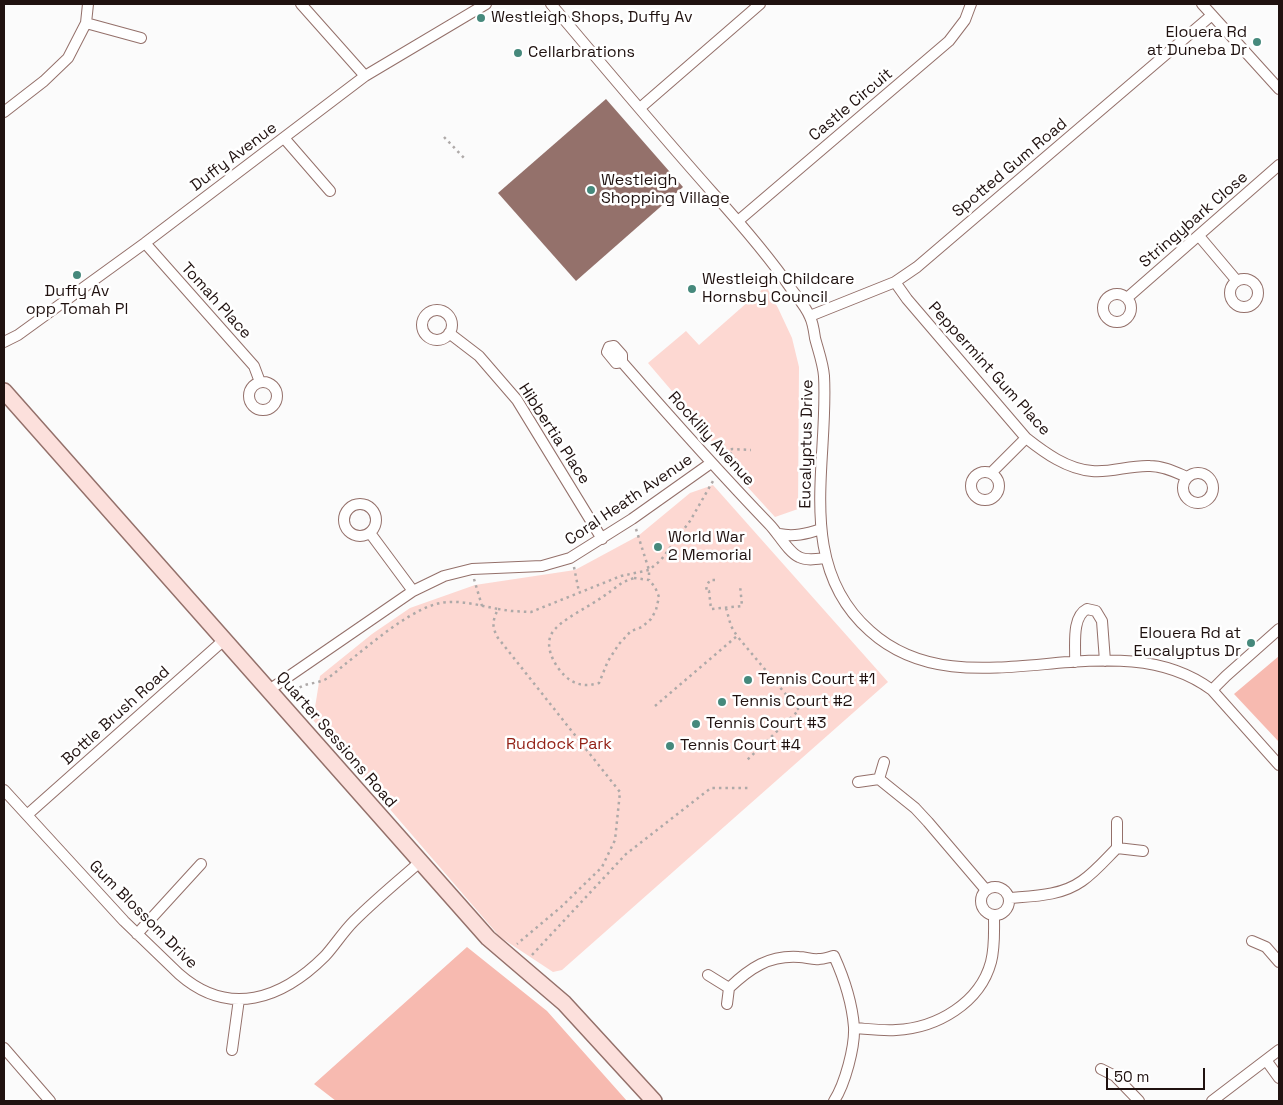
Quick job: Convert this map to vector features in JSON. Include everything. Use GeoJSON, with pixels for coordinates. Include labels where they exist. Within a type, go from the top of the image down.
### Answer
{"type":"FeatureCollection","features":[{"type":"Feature","properties":{"kind":"main road","name":"Quarter Sessions Road"},"geometry":{"type":"LineString","coordinates":[[4,391],[488,938],[564,1003],[654,1101]]}},
{"type":"Feature","properties":{"kind":"street"},"geometry":{"type":"LineString","coordinates":[[4,112],[44,81],[68,58],[86,24],[88,4]]}},
{"type":"Feature","properties":{"kind":"street"},"geometry":{"type":"LineString","coordinates":[[301,4],[365,76]]}},
{"type":"Feature","properties":{"kind":"street","name":"Duffy Avenue"},"geometry":{"type":"LineString","coordinates":[[4,342],[18,335],[145,243],[365,76],[486,4]]}},
{"type":"Feature","properties":{"kind":"street","name":"Eucalyptus Drive"},"geometry":{"type":"LineString","coordinates":[[551,4],[738,221],[776,267],[810,316],[824,374],[820,529],[825,558],[838,593],[869,631],[898,651],[913,658],[955,667],[1104,661],[1155,664],[1186,674],[1212,690],[1279,765]]}},
{"type":"Feature","properties":{"kind":"street"},"geometry":{"type":"LineString","coordinates":[[640,108],[760,4]]}},
{"type":"Feature","properties":{"kind":"street","name":"Castle Circuit"},"geometry":{"type":"LineString","coordinates":[[738,221],[949,41],[965,20],[970,4]]}},
{"type":"Feature","properties":{"kind":"street"},"geometry":{"type":"LineString","coordinates":[[1202,4],[1279,89]]}},
{"type":"Feature","properties":{"kind":"street","name":"Spotted Gum Road"},"geometry":{"type":"LineString","coordinates":[[810,316],[895,282],[917,267],[1212,15]]}},
{"type":"Feature","properties":{"kind":"street"},"geometry":{"type":"LineString","coordinates":[[86,24],[141,38]]}},
{"type":"Feature","properties":{"kind":"street"},"geometry":{"type":"LineString","coordinates":[[284,138],[330,191]]}},
{"type":"Feature","properties":{"kind":"street","name":"Stringybark Close"},"geometry":{"type":"LineString","coordinates":[[1127,298],[1279,165]]}},
{"type":"Feature","properties":{"kind":"street"},"geometry":{"type":"LineString","coordinates":[[1199,236],[1237,281]]}},
{"type":"Feature","properties":{"kind":"street","name":"Tomah Place"},"geometry":{"type":"LineString","coordinates":[[145,243],[254,366],[260,382]]}},
{"type":"Feature","properties":{"kind":"street","name":"Peppermint Gum Place"},"geometry":{"type":"LineString","coordinates":[[895,282],[906,299],[1026,438],[1054,458],[1076,468],[1101,471],[1148,465],[1160,467],[1187,477]]}},
{"type":"Feature","properties":{"kind":"street","name":"Hibbertia Place"},"geometry":{"type":"LineString","coordinates":[[450,333],[479,356],[517,400],[602,539]]}},
{"type":"Feature","properties":{"kind":"street","name":"Rocklily Avenue"},"geometry":{"type":"LineString","coordinates":[[622,362],[718,472],[779,534],[791,552],[806,560],[825,558]]}},
{"type":"Feature","properties":{"kind":"street"},"geometry":{"type":"LineString","coordinates":[[991,473],[1026,438]]}},
{"type":"Feature","properties":{"kind":"street","name":"Coral Heath Avenue"},"geometry":{"type":"LineString","coordinates":[[270,690],[413,591],[444,576],[472,569],[542,566],[570,558],[632,520],[711,463]]}},
{"type":"Feature","properties":{"kind":"street"},"geometry":{"type":"LineString","coordinates":[[779,534],[796,536],[820,529]]}},
{"type":"Feature","properties":{"kind":"street"},"geometry":{"type":"LineString","coordinates":[[370,533],[413,591]]}},
{"type":"Feature","properties":{"kind":"street"},"geometry":{"type":"LineString","coordinates":[[1075,662],[1077,623],[1082,611],[1087,609],[1096,611],[1102,621],[1104,661]]}},
{"type":"Feature","properties":{"kind":"street"},"geometry":{"type":"LineString","coordinates":[[1212,690],[1279,629]]}},
{"type":"Feature","properties":{"kind":"street","name":"Bottle Brush Road"},"geometry":{"type":"LineString","coordinates":[[27,815],[224,640]]}},
{"type":"Feature","properties":{"kind":"street"},"geometry":{"type":"LineString","coordinates":[[879,779],[884,762]]}},
{"type":"Feature","properties":{"kind":"street"},"geometry":{"type":"LineString","coordinates":[[858,782],[879,779],[915,808],[986,890]]}},
{"type":"Feature","properties":{"kind":"street","name":"Gum Blossom Drive"},"geometry":{"type":"LineString","coordinates":[[4,790],[137,934],[187,981],[206,992],[221,996],[239,999],[266,996],[292,984],[337,943],[353,922],[420,862]]}},
{"type":"Feature","properties":{"kind":"street"},"geometry":{"type":"LineString","coordinates":[[1010,898],[1048,894],[1081,882],[1117,848],[1117,822]]}},
{"type":"Feature","properties":{"kind":"street"},"geometry":{"type":"LineString","coordinates":[[1117,848],[1144,851]]}},
{"type":"Feature","properties":{"kind":"street"},"geometry":{"type":"LineString","coordinates":[[137,934],[201,864]]}},
{"type":"Feature","properties":{"kind":"street"},"geometry":{"type":"LineString","coordinates":[[990,888],[1004,890],[1010,898],[1008,909],[1004,913],[994,916],[986,913],[982,906],[981,897],[986,890],[990,888]]}},
{"type":"Feature","properties":{"kind":"street"},"geometry":{"type":"LineString","coordinates":[[854,1028],[896,1030],[927,1024],[951,1014],[971,997],[985,979],[994,943],[994,916]]}},
{"type":"Feature","properties":{"kind":"street"},"geometry":{"type":"LineString","coordinates":[[1252,941],[1266,947],[1279,962]]}},
{"type":"Feature","properties":{"kind":"street"},"geometry":{"type":"LineString","coordinates":[[727,1004],[729,988],[758,964],[769,959],[799,956],[819,960],[834,956],[844,980],[854,1028],[850,1060],[840,1091],[834,1101]]}},
{"type":"Feature","properties":{"kind":"street"},"geometry":{"type":"LineString","coordinates":[[708,975],[729,988]]}},
{"type":"Feature","properties":{"kind":"street"},"geometry":{"type":"LineString","coordinates":[[232,1050],[239,999]]}},
{"type":"Feature","properties":{"kind":"street"},"geometry":{"type":"LineString","coordinates":[[4,1048],[50,1101]]}},
{"type":"Feature","properties":{"kind":"street"},"geometry":{"type":"LineString","coordinates":[[1212,1101],[1279,1050]]}},
{"type":"Feature","properties":{"kind":"street"},"geometry":{"type":"LineString","coordinates":[[1266,1060],[1279,1078]]}},
{"type":"Feature","properties":{"kind":"street"},"geometry":{"type":"LineString","coordinates":[[1101,1069],[1115,1076],[1139,1101]]}},
{"type":"Feature","properties":{"kind":"path"},"geometry":{"type":"LineString","coordinates":[[444,137],[466,160]]}},
{"type":"Feature","properties":{"kind":"path"},"geometry":{"type":"LineString","coordinates":[[294,692],[298,687],[325,680],[381,636],[420,610],[434,604],[448,602],[531,612],[622,576],[649,570],[660,560],[690,521],[718,472],[734,458],[729,451],[751,450]]}},
{"type":"Feature","properties":{"kind":"path"},"geometry":{"type":"LineString","coordinates":[[632,520],[649,570],[649,580],[655,587],[659,597],[656,610],[651,619],[642,627],[631,631],[619,644],[608,661],[599,683],[590,686],[571,681],[555,664],[549,646],[552,632],[562,623],[623,582],[634,578],[649,580]]}},
{"type":"Feature","properties":{"kind":"path"},"geometry":{"type":"LineString","coordinates":[[570,558],[575,570],[579,592]]}},
{"type":"Feature","properties":{"kind":"path"},"geometry":{"type":"LineString","coordinates":[[472,569],[482,606]]}},
{"type":"Feature","properties":{"kind":"path"},"geometry":{"type":"LineString","coordinates":[[622,576],[623,582]]}},
{"type":"Feature","properties":{"kind":"path"},"geometry":{"type":"LineString","coordinates":[[715,580],[710,580],[706,584],[706,591],[709,591],[711,609],[742,606],[740,585]]}},
{"type":"Feature","properties":{"kind":"path"},"geometry":{"type":"LineString","coordinates":[[498,608],[493,622],[493,630],[498,638],[620,792],[614,840],[602,867],[562,907],[517,945]]}},
{"type":"Feature","properties":{"kind":"path"},"geometry":{"type":"LineString","coordinates":[[726,608],[736,636],[799,710],[745,762]]}},
{"type":"Feature","properties":{"kind":"path"},"geometry":{"type":"LineString","coordinates":[[655,706],[736,636]]}},
{"type":"Feature","properties":{"kind":"path"},"geometry":{"type":"LineString","coordinates":[[532,955],[626,854],[711,788],[749,788]]}},
{"type":"Feature","properties":{"kind":"green space"},"geometry":{"type":"Polygon","coordinates":[[[766,286],[792,338],[799,367],[798,509],[775,517],[732,470],[734,468],[648,363],[686,331],[699,345],[766,286]]]}},
{"type":"Feature","properties":{"kind":"green space","name":"Ruddock Park"},"geometry":{"type":"Polygon","coordinates":[[[713,485],[888,682],[562,970],[553,972],[500,937],[313,720],[320,676],[372,634],[410,608],[475,585],[575,570],[638,536],[690,493],[713,485]]]}},
{"type":"Feature","properties":{"kind":"shaded area"},"geometry":{"type":"Polygon","coordinates":[[[1279,656],[1279,742],[1234,694],[1279,656]]]}},
{"type":"Feature","properties":{"kind":"shaded area"},"geometry":{"type":"Polygon","coordinates":[[[467,947],[547,1011],[627,1101],[336,1101],[314,1084],[467,947]]]}},
{"type":"Feature","properties":{"kind":"building","name":"Westleigh Shopping Village"},"geometry":{"type":"Polygon","coordinates":[[[606,99],[683,187],[576,281],[498,193],[606,99]]]}},
{"type":"Feature","properties":{"kind":"place","name":"Westleigh Shops, Duffy Av"},"geometry":{"type":"Point","coordinates":[481,18]}},
{"type":"Feature","properties":{"kind":"place","name":"Elouera Rd at Duneba Dr"},"geometry":{"type":"Point","coordinates":[1257,42]}},
{"type":"Feature","properties":{"kind":"place","name":"Cellarbrations"},"geometry":{"type":"Point","coordinates":[518,53]}},
{"type":"Feature","properties":{"kind":"place","name":"Westleigh Shopping Village"},"geometry":{"type":"Point","coordinates":[591,190]}},
{"type":"Feature","properties":{"kind":"place","name":"Duffy Av opp Tomah Pl"},"geometry":{"type":"Point","coordinates":[77,275]}},
{"type":"Feature","properties":{"kind":"place","name":"Westleigh Childcare Hornsby Council"},"geometry":{"type":"Point","coordinates":[692,289]}},
{"type":"Feature","properties":{"kind":"place","name":"World War 2 Memorial"},"geometry":{"type":"Point","coordinates":[658,547]}},
{"type":"Feature","properties":{"kind":"place","name":"Elouera Rd at Eucalyptus Dr"},"geometry":{"type":"Point","coordinates":[1251,643]}},
{"type":"Feature","properties":{"kind":"place","name":"Tennis Court #1"},"geometry":{"type":"Point","coordinates":[748,680]}},
{"type":"Feature","properties":{"kind":"place","name":"Tennis Court #2"},"geometry":{"type":"Point","coordinates":[722,702]}},
{"type":"Feature","properties":{"kind":"place","name":"Tennis Court #3"},"geometry":{"type":"Point","coordinates":[696,724]}},
{"type":"Feature","properties":{"kind":"place","name":"Tennis Court #4"},"geometry":{"type":"Point","coordinates":[670,746]}}]}
